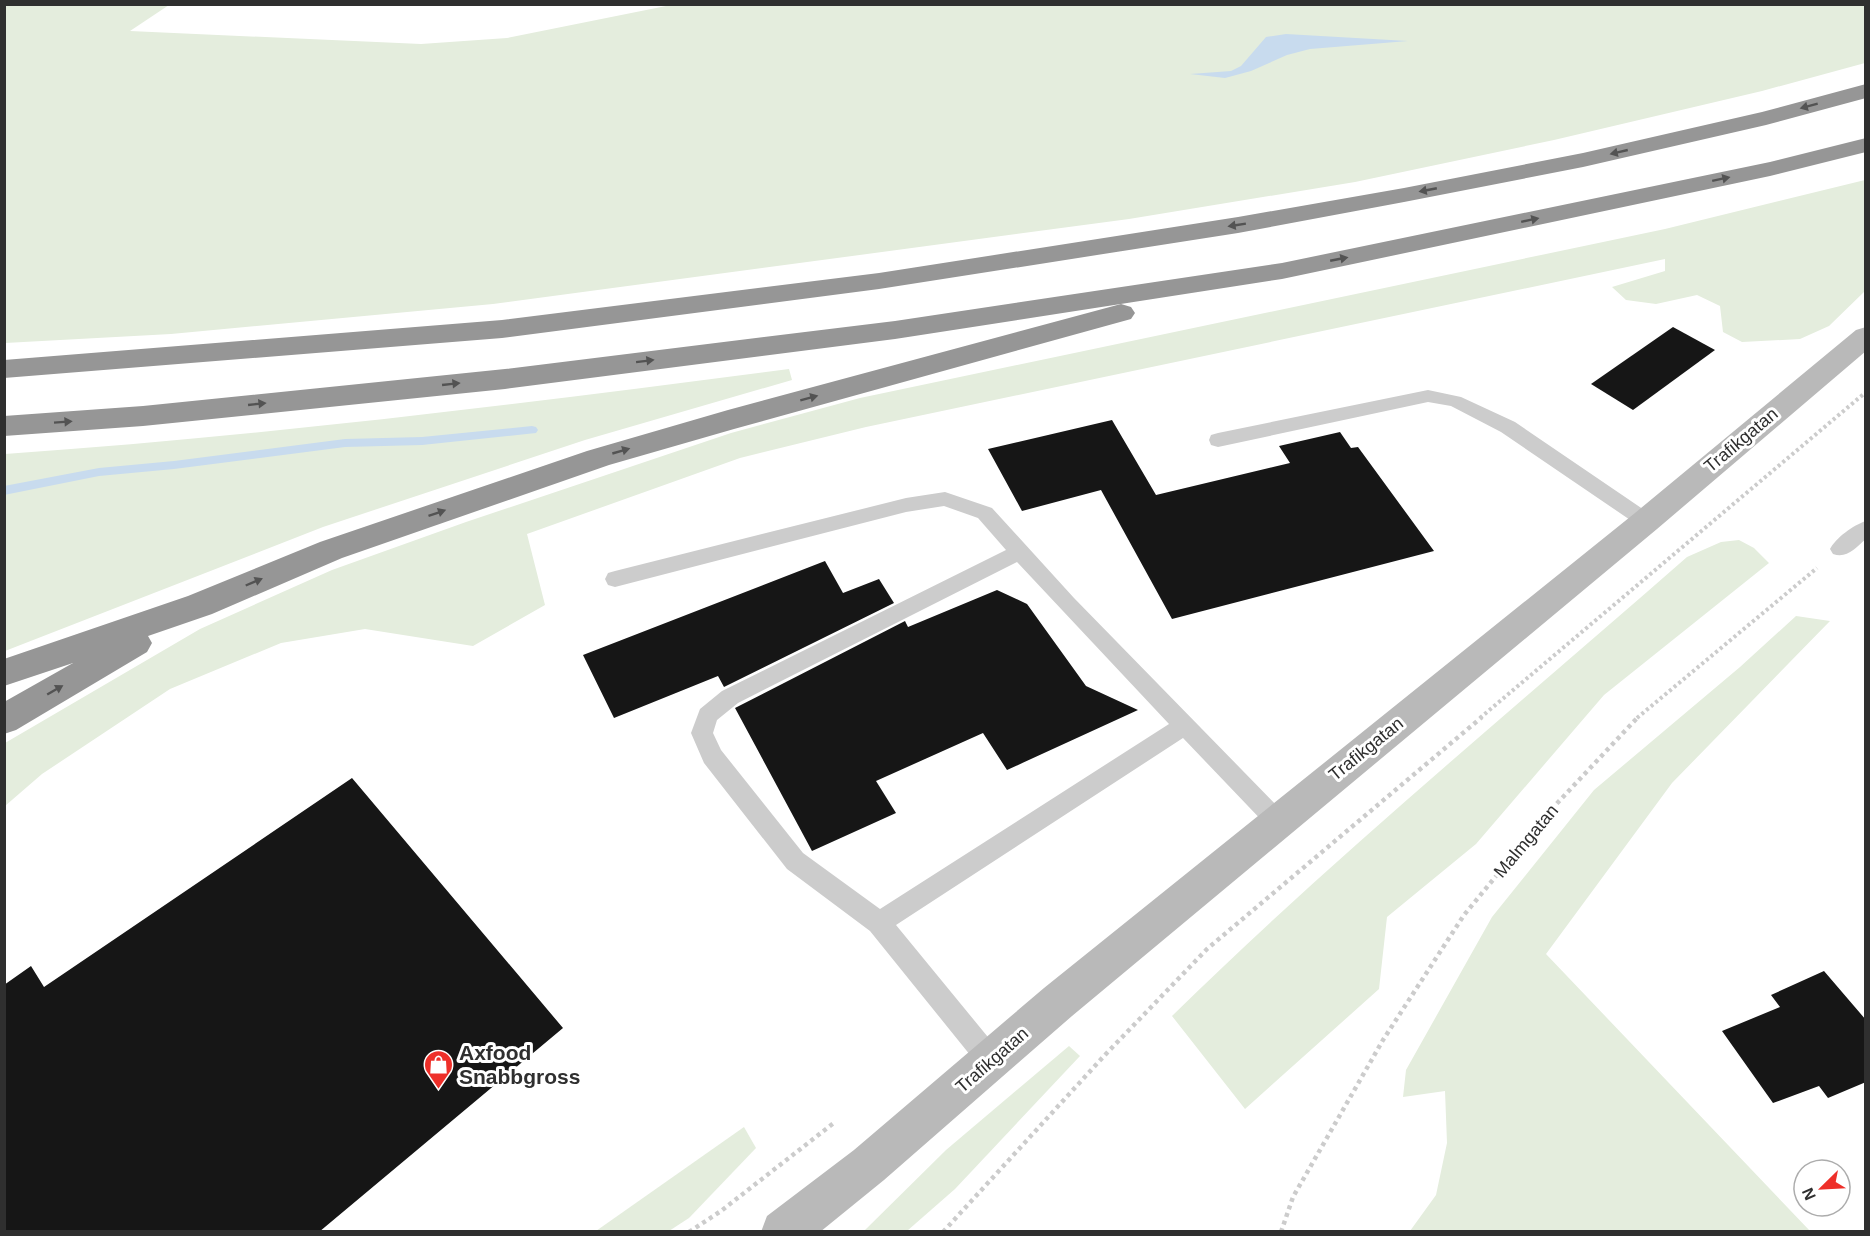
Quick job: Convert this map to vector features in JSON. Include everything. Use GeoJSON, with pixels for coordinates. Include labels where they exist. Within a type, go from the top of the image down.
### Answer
{"type":"FeatureCollection","features":[{"type":"Feature","properties":{"kind":"highway"},"geometry":{"type":"LineString","coordinates":[[4,369],[502,329],[879,281],[1238,225],[1415,193],[1605,155],[1766,118],[1866,91]]}},
{"type":"Feature","properties":{"kind":"highway"},"geometry":{"type":"LineString","coordinates":[[4,426],[143,416],[505,379],[895,330],[1282,270],[1683,187],[1866,144]]}},
{"type":"Feature","properties":{"kind":"highway"},"geometry":{"type":"LineString","coordinates":[[4,673],[200,605],[331,550],[598,459],[852,386],[1282,270]]}},
{"type":"Feature","properties":{"kind":"highway"},"geometry":{"type":"LineString","coordinates":[[4,720],[200,605]]}},
{"type":"Feature","properties":{"kind":"main road","name":"Trafikgatan"},"geometry":{"type":"LineString","coordinates":[[783,1232],[869,1165],[992,1062],[1058,1002],[1276,821],[1646,521],[1866,336]]}},
{"type":"Feature","properties":{"kind":"main road","name":"Trafikgatan"},"geometry":{"type":"LineString","coordinates":[[807,1232],[869,1165]]}},
{"type":"Feature","properties":{"kind":"lane"},"geometry":{"type":"LineString","coordinates":[[1218,440],[1428,396],[1455,401],[1508,428],[1646,521]]}},
{"type":"Feature","properties":{"kind":"lane"},"geometry":{"type":"LineString","coordinates":[[615,579],[906,505],[945,499],[985,513],[1019,552],[1276,821]]}},
{"type":"Feature","properties":{"kind":"lane"},"geometry":{"type":"LineString","coordinates":[[1840,549],[1866,528]]}},
{"type":"Feature","properties":{"kind":"lane"},"geometry":{"type":"LineString","coordinates":[[992,1062],[879,923],[795,861],[712,756],[702,733],[708,716],[729,697],[1019,552]]}},
{"type":"Feature","properties":{"kind":"lane"},"geometry":{"type":"LineString","coordinates":[[879,923],[1184,726]]}},
{"type":"Feature","properties":{"kind":"path"},"geometry":{"type":"LineString","coordinates":[[943,1232],[1104,1056],[1207,949],[1866,392]]}},
{"type":"Feature","properties":{"kind":"path","name":"Malmgatan"},"geometry":{"type":"LineString","coordinates":[[1281,1232],[1293,1197],[1383,1040],[1464,915],[1548,813],[1644,711],[1840,549]]}},
{"type":"Feature","properties":{"kind":"path"},"geometry":{"type":"LineString","coordinates":[[689,1232],[835,1122]]}},
{"type":"Feature","properties":{"kind":"green space"},"geometry":{"type":"Polygon","coordinates":[[[676,4],[1865,5],[1865,63],[1762,91],[1554,140],[1355,182],[1129,219],[493,304],[171,334],[5,343],[5,5],[169,5],[130,31],[421,44],[507,38],[676,4]]]}},
{"type":"Feature","properties":{"kind":"green space"},"geometry":{"type":"Polygon","coordinates":[[[1865,180],[1865,291],[1829,326],[1800,339],[1742,342],[1723,332],[1720,306],[1697,295],[1656,304],[1626,300],[1612,287],[1665,271],[1665,259],[866,427],[740,458],[527,534],[545,605],[473,646],[365,629],[281,643],[170,689],[42,774],[5,806],[5,743],[200,629],[332,570],[466,522],[731,433],[860,398],[1665,229],[1865,180]]]}},
{"type":"Feature","properties":{"kind":"green space"},"geometry":{"type":"Polygon","coordinates":[[[789,369],[792,380],[585,440],[323,527],[5,651],[5,454],[299,428],[789,369]]]}},
{"type":"Feature","properties":{"kind":"green space"},"geometry":{"type":"Polygon","coordinates":[[[1739,540],[1754,548],[1769,563],[1604,695],[1476,844],[1387,917],[1379,989],[1245,1109],[1172,1016],[1361,840],[1687,557],[1721,542],[1739,540]]]}},
{"type":"Feature","properties":{"kind":"green space"},"geometry":{"type":"Polygon","coordinates":[[[1796,616],[1830,621],[1672,783],[1546,954],[1792,1212],[1792,1218],[1798,1218],[1810,1231],[1410,1231],[1436,1195],[1447,1143],[1445,1091],[1403,1097],[1406,1070],[1492,917],[1594,790],[1740,667],[1796,616]]]}},
{"type":"Feature","properties":{"kind":"green space"},"geometry":{"type":"Polygon","coordinates":[[[1069,1046],[1080,1056],[955,1189],[907,1231],[864,1231],[946,1150],[1069,1046]]]}},
{"type":"Feature","properties":{"kind":"green space"},"geometry":{"type":"Polygon","coordinates":[[[744,1127],[756,1148],[689,1218],[669,1231],[596,1231],[744,1127]]]}},
{"type":"Feature","properties":{"kind":"water"},"geometry":{"type":"Polygon","coordinates":[[[1286,34],[1408,41],[1310,49],[1225,78],[1190,74],[1231,71],[1241,66],[1266,37],[1286,34]]]}},
{"type":"Feature","properties":{"kind":"building"},"geometry":{"type":"Polygon","coordinates":[[[1673,327],[1715,350],[1633,410],[1591,384],[1673,327]]]}},
{"type":"Feature","properties":{"kind":"building"},"geometry":{"type":"Polygon","coordinates":[[[1112,420],[1156,495],[1290,463],[1279,446],[1340,432],[1351,448],[1358,447],[1434,551],[1172,619],[1101,490],[1022,511],[988,449],[1112,420]]]}},
{"type":"Feature","properties":{"kind":"building"},"geometry":{"type":"Polygon","coordinates":[[[825,561],[843,593],[879,579],[894,603],[724,687],[718,676],[614,718],[583,655],[825,561]]]}},
{"type":"Feature","properties":{"kind":"building"},"geometry":{"type":"Polygon","coordinates":[[[997,590],[1027,604],[1086,686],[1138,710],[1007,770],[983,733],[876,781],[896,813],[812,851],[735,708],[905,621],[908,627],[997,590]]]}},
{"type":"Feature","properties":{"kind":"building"},"geometry":{"type":"Polygon","coordinates":[[[352,778],[563,1028],[319,1232],[4,1232],[4,985],[31,966],[44,987],[352,778]]]}},
{"type":"Feature","properties":{"kind":"building"},"geometry":{"type":"Polygon","coordinates":[[[1824,971],[1866,1020],[1866,1082],[1828,1098],[1819,1086],[1773,1103],[1722,1031],[1780,1007],[1771,995],[1824,971]]]}},
{"type":"Feature","properties":{"kind":"waterway"},"geometry":{"type":"LineString","coordinates":[[4,491],[99,472],[174,465],[345,443],[422,441],[532,430]]}},
{"type":"Feature","properties":{"kind":"place","name":"Axfood Snabbgross"},"geometry":{"type":"Point","coordinates":[438,1090]}}]}
